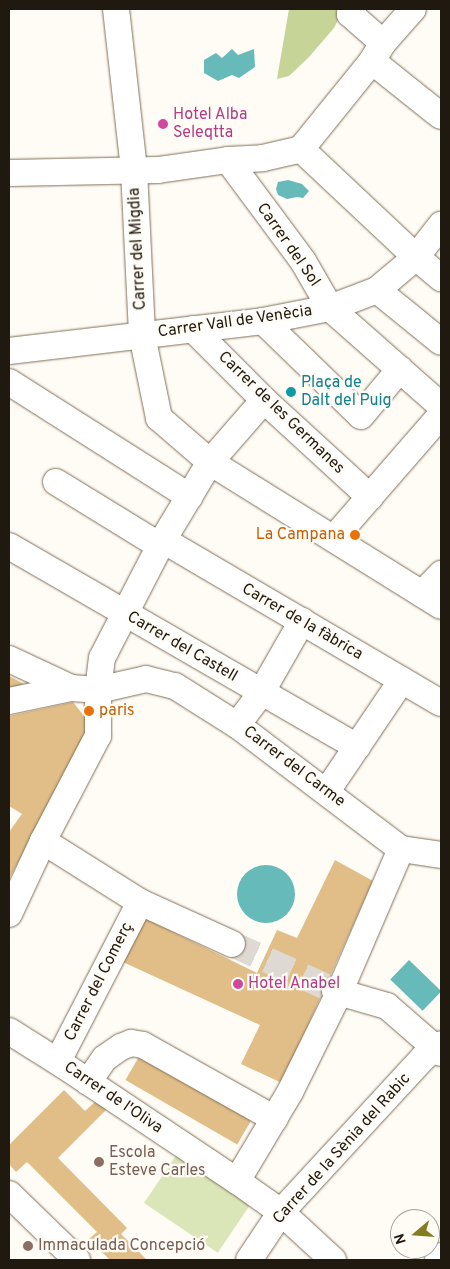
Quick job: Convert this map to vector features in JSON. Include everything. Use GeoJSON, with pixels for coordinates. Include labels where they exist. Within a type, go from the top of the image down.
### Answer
{"type":"FeatureCollection","features":[{"type":"Feature","properties":{"kind":"street","name":"Carrer del Migdia"},"geometry":{"type":"LineString","coordinates":[[116,9],[134,170],[142,335],[159,418],[210,462],[432,600]]}},
{"type":"Feature","properties":{"kind":"street"},"geometry":{"type":"LineString","coordinates":[[353,9],[350,14],[378,52],[441,116]]}},
{"type":"Feature","properties":{"kind":"street"},"geometry":{"type":"LineString","coordinates":[[9,173],[158,170],[228,160],[263,158],[301,149],[413,9]]}},
{"type":"Feature","properties":{"kind":"street"},"geometry":{"type":"LineString","coordinates":[[301,149],[441,278]]}},
{"type":"Feature","properties":{"kind":"street","name":"Carrer del Sol"},"geometry":{"type":"LineString","coordinates":[[228,160],[303,261],[330,308],[441,406]]}},
{"type":"Feature","properties":{"kind":"street","name":"Carrer Vall de Venècia"},"geometry":{"type":"LineString","coordinates":[[19,349],[263,322],[330,308],[377,290],[416,257],[441,225]]}},
{"type":"Feature","properties":{"kind":"street"},"geometry":{"type":"LineString","coordinates":[[377,290],[441,342]]}},
{"type":"Feature","properties":{"kind":"street"},"geometry":{"type":"LineString","coordinates":[[263,322],[361,416],[400,369]]}},
{"type":"Feature","properties":{"kind":"street","name":"Carrer de les Germanes"},"geometry":{"type":"LineString","coordinates":[[193,329],[264,400],[370,497]]}},
{"type":"Feature","properties":{"kind":"street"},"geometry":{"type":"LineString","coordinates":[[10,383],[190,497]]}},
{"type":"Feature","properties":{"kind":"street"},"geometry":{"type":"LineString","coordinates":[[9,914],[43,841],[98,736],[98,690],[102,658],[162,543],[210,462],[264,400]]}},
{"type":"Feature","properties":{"kind":"street"},"geometry":{"type":"LineString","coordinates":[[334,538],[441,415]]}},
{"type":"Feature","properties":{"kind":"street","name":"Carrer de la fàbrica"},"geometry":{"type":"LineString","coordinates":[[56,482],[441,703]]}},
{"type":"Feature","properties":{"kind":"street","name":"Carrer del Castell"},"geometry":{"type":"LineString","coordinates":[[9,546],[356,747]]}},
{"type":"Feature","properties":{"kind":"street"},"geometry":{"type":"LineString","coordinates":[[432,600],[441,574]]}},
{"type":"Feature","properties":{"kind":"street"},"geometry":{"type":"LineString","coordinates":[[237,725],[261,693],[302,622]]}},
{"type":"Feature","properties":{"kind":"street"},"geometry":{"type":"LineString","coordinates":[[9,659],[71,688]]}},
{"type":"Feature","properties":{"kind":"street","name":"Carrer del Carme"},"geometry":{"type":"LineString","coordinates":[[98,690],[146,679],[175,686],[237,725],[402,849],[441,856]]}},
{"type":"Feature","properties":{"kind":"street"},"geometry":{"type":"LineString","coordinates":[[327,791],[402,680]]}},
{"type":"Feature","properties":{"kind":"street"},"geometry":{"type":"LineString","coordinates":[[9,701],[71,688],[98,690]]}},
{"type":"Feature","properties":{"kind":"street"},"geometry":{"type":"LineString","coordinates":[[43,841],[140,902],[232,944]]}},
{"type":"Feature","properties":{"kind":"street"},"geometry":{"type":"LineString","coordinates":[[237,1181],[275,1120],[337,992],[402,849]]}},
{"type":"Feature","properties":{"kind":"street","name":"Carrer del Comerç"},"geometry":{"type":"LineString","coordinates":[[58,1061],[140,902]]}},
{"type":"Feature","properties":{"kind":"street"},"geometry":{"type":"LineString","coordinates":[[337,992],[387,1006],[440,1049]]}},
{"type":"Feature","properties":{"kind":"street","name":"Carrer de l'Oliva"},"geometry":{"type":"LineString","coordinates":[[9,1032],[58,1061],[237,1181],[281,1212],[333,1260]]}},
{"type":"Feature","properties":{"kind":"street"},"geometry":{"type":"LineString","coordinates":[[88,1082],[105,1058],[121,1047],[131,1044],[143,1045],[275,1120]]}},
{"type":"Feature","properties":{"kind":"street","name":"Carrer de la Sènia del Rabic"},"geometry":{"type":"LineString","coordinates":[[249,1260],[281,1212],[424,1057],[440,1049]]}},
{"type":"Feature","properties":{"kind":"street"},"geometry":{"type":"LineString","coordinates":[[9,1194],[78,1260]]}},
{"type":"Feature","properties":{"kind":"street"},"geometry":{"type":"LineString","coordinates":[[438,1260],[441,1256]]}},
{"type":"Feature","properties":{"kind":"green space"},"geometry":{"type":"Polygon","coordinates":[[[289,9],[338,9],[340,16],[334,28],[309,57],[289,76],[277,79],[289,9]]]}},
{"type":"Feature","properties":{"kind":"green space"},"geometry":{"type":"Polygon","coordinates":[[[177,1154],[251,1204],[218,1253],[144,1203],[177,1154]]]}},
{"type":"Feature","properties":{"kind":"water"},"geometry":{"type":"Polygon","coordinates":[[[232,49],[238,55],[254,49],[255,67],[239,78],[232,75],[218,81],[204,73],[204,60],[216,53],[222,58],[232,49]]]}},
{"type":"Feature","properties":{"kind":"water"},"geometry":{"type":"Polygon","coordinates":[[[288,180],[302,184],[309,191],[303,198],[287,199],[278,195],[276,189],[278,182],[288,180]]]}},
{"type":"Feature","properties":{"kind":"water"},"geometry":{"type":"Polygon","coordinates":[[[266,865],[277,867],[287,873],[293,883],[295,894],[293,905],[287,915],[277,921],[266,923],[255,921],[245,915],[239,905],[237,894],[239,883],[245,873],[255,867],[266,865]]]}},
{"type":"Feature","properties":{"kind":"water"},"geometry":{"type":"Polygon","coordinates":[[[409,960],[441,991],[423,1011],[390,979],[409,960]]]}},
{"type":"Feature","properties":{"kind":"building"},"geometry":{"type":"Polygon","coordinates":[[[9,676],[24,684],[9,688],[9,676]]]}},
{"type":"Feature","properties":{"kind":"building"},"geometry":{"type":"Polygon","coordinates":[[[73,702],[92,726],[9,879],[9,832],[22,814],[9,806],[9,716],[73,702]]]}},
{"type":"Feature","properties":{"kind":"building"},"geometry":{"type":"Polygon","coordinates":[[[335,860],[373,881],[282,1083],[241,1064],[260,1025],[112,957],[134,913],[257,973],[277,930],[297,938],[335,860]]]}},
{"type":"Feature","properties":{"kind":"building"},"geometry":{"type":"Polygon","coordinates":[[[140,1055],[252,1120],[237,1145],[126,1080],[140,1055]]]}},
{"type":"Feature","properties":{"kind":"building"},"geometry":{"type":"Polygon","coordinates":[[[64,1090],[85,1111],[97,1100],[106,1110],[58,1158],[127,1228],[121,1234],[147,1260],[110,1260],[89,1239],[97,1232],[27,1162],[16,1172],[9,1164],[9,1145],[64,1090]]]}},
{"type":"Feature","properties":{"kind":"tunnel"},"geometry":{"type":"LineString","coordinates":[[232,944],[335,991]]}},
{"type":"Feature","properties":{"kind":"place","name":"Hotel Alba Seleqtta"},"geometry":{"type":"Point","coordinates":[163,124]}},
{"type":"Feature","properties":{"kind":"place","name":"Plaça de Dalt del Puig"},"geometry":{"type":"Point","coordinates":[291,392]}},
{"type":"Feature","properties":{"kind":"place","name":"La Campana"},"geometry":{"type":"Point","coordinates":[355,535]}},
{"type":"Feature","properties":{"kind":"place","name":"paris"},"geometry":{"type":"Point","coordinates":[89,711]}},
{"type":"Feature","properties":{"kind":"place","name":"Hotel Anabel"},"geometry":{"type":"Point","coordinates":[238,984]}},
{"type":"Feature","properties":{"kind":"place","name":"Escola Esteve Carles"},"geometry":{"type":"Point","coordinates":[99,1162]}},
{"type":"Feature","properties":{"kind":"place","name":"Immaculada Concepció"},"geometry":{"type":"Point","coordinates":[28,1246]}}]}
